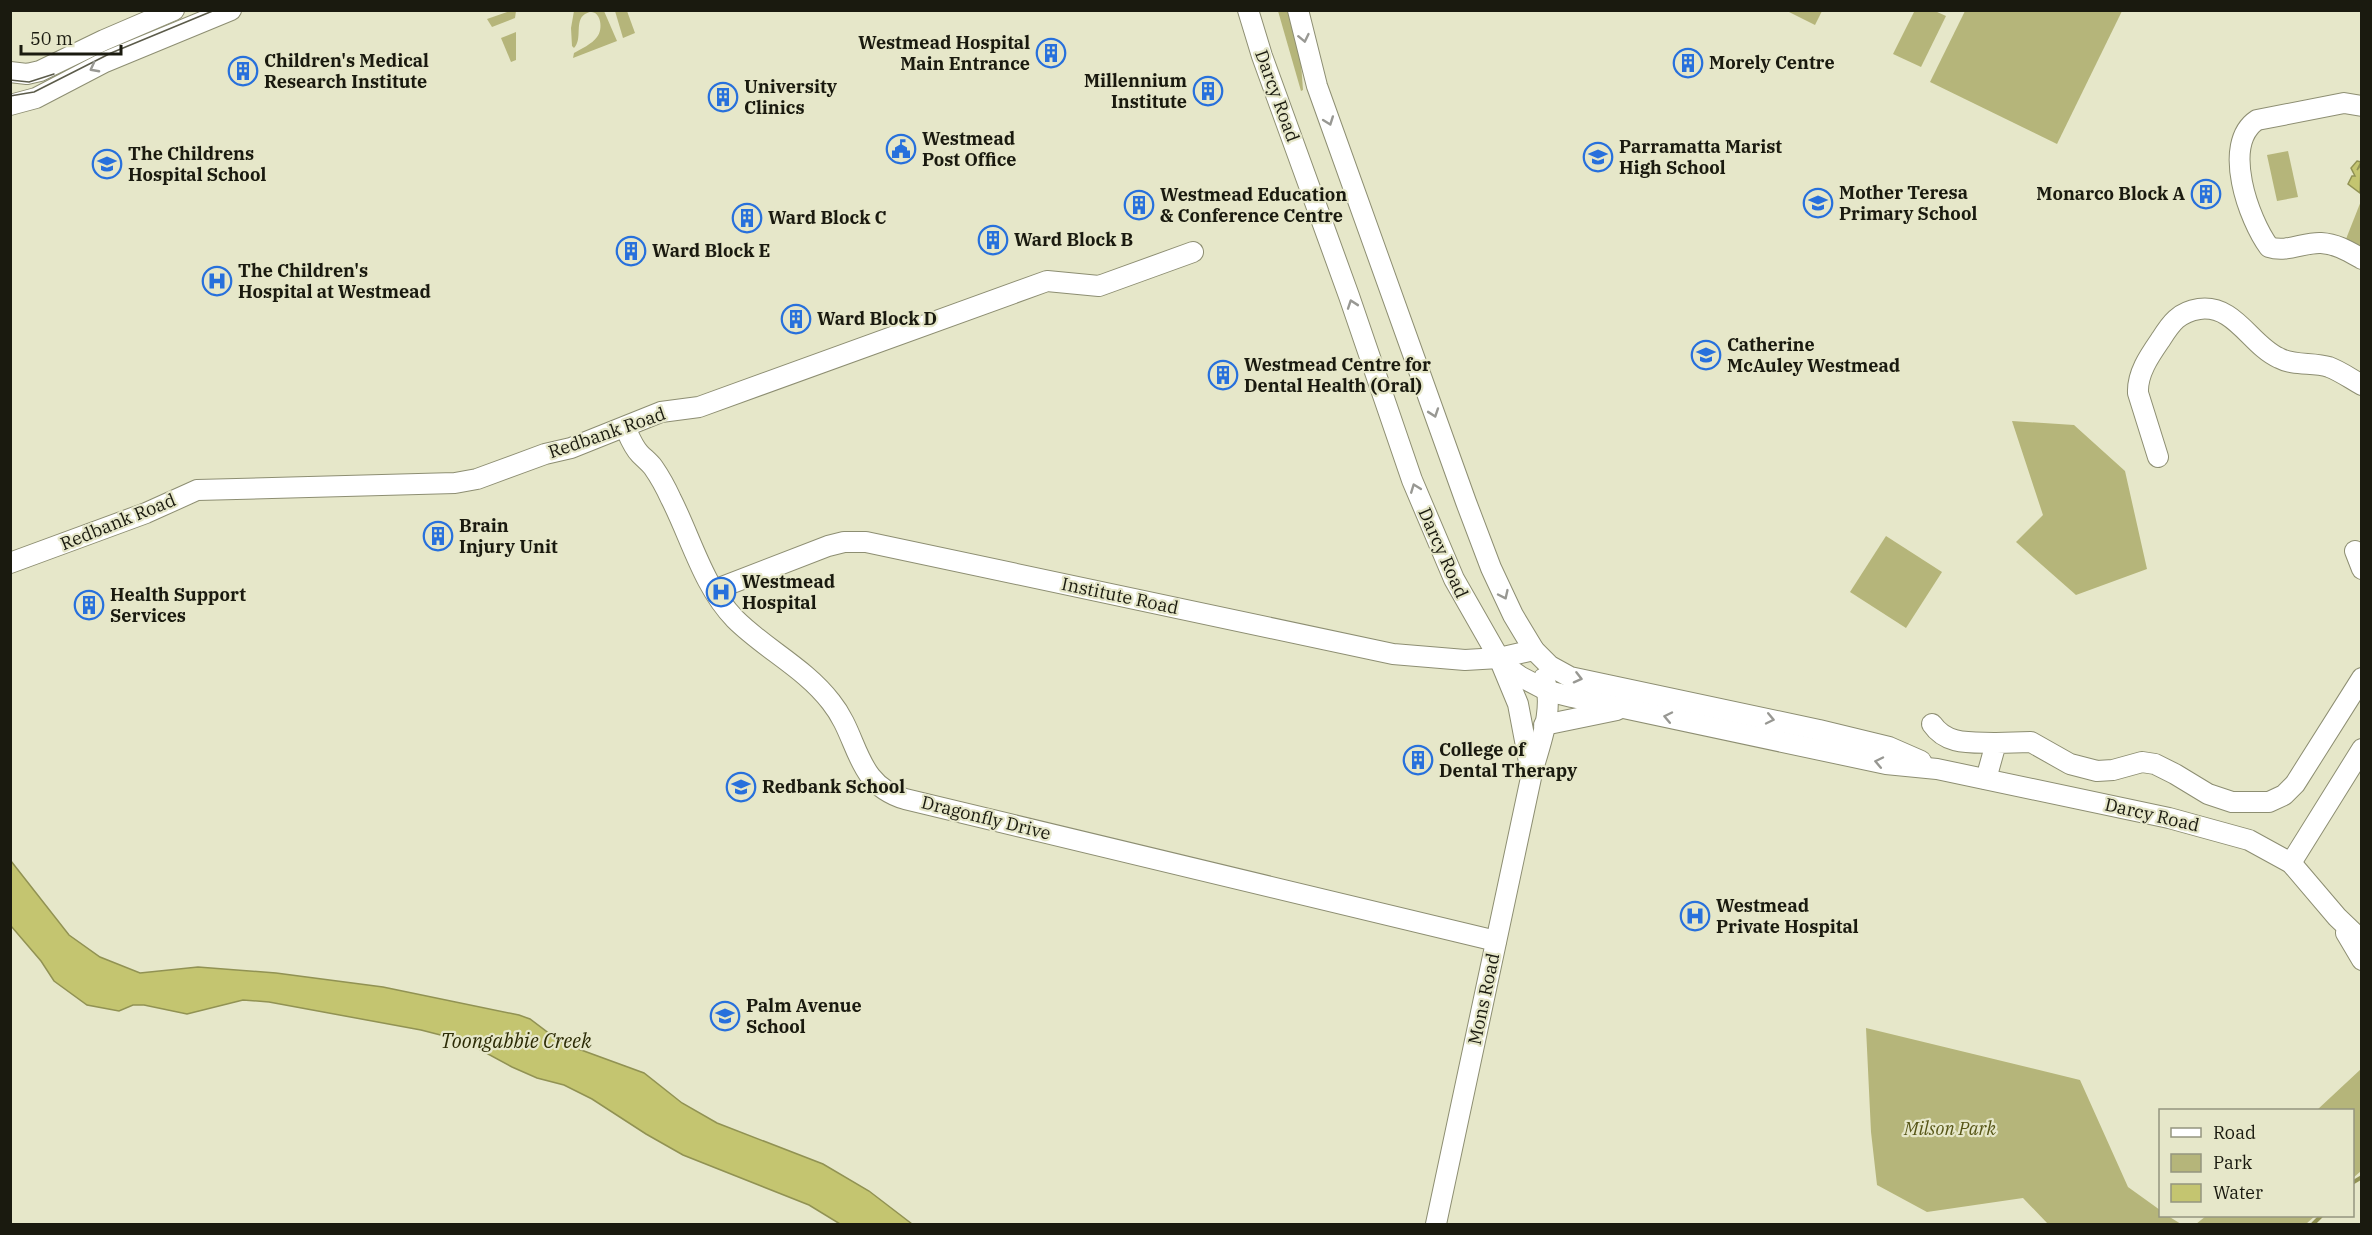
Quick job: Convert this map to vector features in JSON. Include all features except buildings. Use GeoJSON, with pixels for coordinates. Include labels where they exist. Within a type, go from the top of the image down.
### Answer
{"type":"FeatureCollection","features":[{"type":"Feature","properties":{"kind":"street"},"geometry":{"type":"LineString","coordinates":[[10,72],[27,74],[40,71],[112,36],[174,10]]}},
{"type":"Feature","properties":{"kind":"street"},"geometry":{"type":"LineString","coordinates":[[10,105],[36,98],[105,62],[231,10]]}},
{"type":"Feature","properties":{"kind":"street","name":"Darcy Road"},"geometry":{"type":"LineString","coordinates":[[1248,10],[1262,56],[1416,490],[1454,579],[1498,658],[1521,677],[1548,691],[1886,764],[1937,769],[1986,779],[2204,826],[2249,840],[2291,863],[2337,917],[2361,941]]}},
{"type":"Feature","properties":{"kind":"street","name":"Darcy Road"},"geometry":{"type":"LineString","coordinates":[[1298,10],[1305,44],[1323,104],[1466,502],[1491,568],[1513,615],[1534,650],[1550,666],[1570,677],[1889,747],[1937,769]]}},
{"type":"Feature","properties":{"kind":"street"},"geometry":{"type":"LineString","coordinates":[[2361,106],[2344,103],[2257,120],[2247,128],[2241,145],[2240,171],[2250,210],[2269,247],[2281,250],[2320,243],[2341,247],[2361,258]]}},
{"type":"Feature","properties":{"kind":"street","name":"Redbank Road"},"geometry":{"type":"LineString","coordinates":[[10,563],[146,513],[197,490],[455,483],[477,479],[545,454],[571,448],[661,412],[699,407],[1047,281],[1099,286],[1193,252]]}},
{"type":"Feature","properties":{"kind":"street"},"geometry":{"type":"LineString","coordinates":[[2158,457],[2138,393],[2138,385],[2142,371],[2173,320],[2188,311],[2206,308],[2218,310],[2229,315],[2262,348],[2279,358],[2330,368],[2361,385]]}},
{"type":"Feature","properties":{"kind":"street","name":"Dragonfly Drive"},"geometry":{"type":"LineString","coordinates":[[625,427],[633,445],[653,468],[672,500],[714,590],[736,619],[803,674],[832,702],[842,716],[873,781],[891,795],[1496,941]]}},
{"type":"Feature","properties":{"kind":"street","name":"Institute Road"},"geometry":{"type":"LineString","coordinates":[[714,590],[828,546],[844,542],[866,542],[1393,654],[1465,660],[1498,658],[1534,650]]}},
{"type":"Feature","properties":{"kind":"street","name":"Mons Road"},"geometry":{"type":"LineString","coordinates":[[1436,1224],[1544,725],[1548,691],[1534,650]]}},
{"type":"Feature","properties":{"kind":"street","name":"Mons Road"},"geometry":{"type":"LineString","coordinates":[[1498,658],[1518,705],[1532,773]]}},
{"type":"Feature","properties":{"kind":"street"},"geometry":{"type":"LineString","coordinates":[[1932,724],[1946,738],[1956,741],[2031,742],[2070,764],[2097,771],[2113,770],[2142,762],[2155,764],[2219,799],[2244,804],[2269,802],[2283,795],[2295,784],[2361,678]]}},
{"type":"Feature","properties":{"kind":"street"},"geometry":{"type":"LineString","coordinates":[[1696,703],[1700,709],[1713,718],[1767,737]]}},
{"type":"Feature","properties":{"kind":"street"},"geometry":{"type":"LineString","coordinates":[[1544,725],[1625,708]]}},
{"type":"Feature","properties":{"kind":"street"},"geometry":{"type":"LineString","coordinates":[[1986,779],[1996,743]]}},
{"type":"Feature","properties":{"kind":"street"},"geometry":{"type":"LineString","coordinates":[[2291,863],[2361,748]]}},
{"type":"Feature","properties":{"kind":"street","name":"Darcy Road"},"geometry":{"type":"LineString","coordinates":[[2337,917],[2361,960]]}},
{"type":"Feature","properties":{"kind":"green space"},"geometry":{"type":"Polygon","coordinates":[[[1915,10],[1935,11],[1946,16],[1921,67],[1893,54],[1915,10]]]}},
{"type":"Feature","properties":{"kind":"green space"},"geometry":{"type":"Polygon","coordinates":[[[516,11],[515,18],[492,27],[487,19],[516,11]]]}},
{"type":"Feature","properties":{"kind":"green space"},"geometry":{"type":"Polygon","coordinates":[[[574,11],[604,11],[617,41],[573,58],[574,53],[595,40],[600,28],[599,18],[594,12],[585,14],[580,21],[578,40],[574,48],[571,28],[574,11]]]}},
{"type":"Feature","properties":{"kind":"green space"},"geometry":{"type":"Polygon","coordinates":[[[615,11],[627,11],[635,33],[623,38],[615,11]]]}},
{"type":"Feature","properties":{"kind":"green space"},"geometry":{"type":"Polygon","coordinates":[[[1278,11],[1290,11],[1301,63],[1303,90],[1301,91],[1278,11]]]}},
{"type":"Feature","properties":{"kind":"green space"},"geometry":{"type":"Polygon","coordinates":[[[1787,11],[1822,11],[1815,25],[1787,11]]]}},
{"type":"Feature","properties":{"kind":"green space"},"geometry":{"type":"Polygon","coordinates":[[[1965,11],[2122,11],[2057,144],[1930,82],[1965,11]]]}},
{"type":"Feature","properties":{"kind":"green space"},"geometry":{"type":"Polygon","coordinates":[[[516,32],[516,60],[511,62],[501,38],[516,32]]]}},
{"type":"Feature","properties":{"kind":"green space"},"geometry":{"type":"Polygon","coordinates":[[[2288,151],[2298,197],[2277,201],[2267,155],[2288,151]]]}},
{"type":"Feature","properties":{"kind":"green space"},"geometry":{"type":"Polygon","coordinates":[[[2361,201],[2361,248],[2346,239],[2361,201]]]}},
{"type":"Feature","properties":{"kind":"green space"},"geometry":{"type":"Polygon","coordinates":[[[2012,421],[2074,425],[2125,471],[2147,569],[2076,595],[2016,542],[2043,515],[2012,421]]]}},
{"type":"Feature","properties":{"kind":"green space"},"geometry":{"type":"Polygon","coordinates":[[[1886,536],[1942,572],[1906,628],[1850,592],[1886,536]]]}},
{"type":"Feature","properties":{"kind":"green space","name":"Milson Park"},"geometry":{"type":"Polygon","coordinates":[[[1866,1028],[2080,1080],[2128,1187],[2159,1209],[2159,1217],[2170,1217],[2181,1224],[2048,1224],[2023,1198],[1927,1212],[1877,1185],[1871,1132],[1866,1028]]]}},
{"type":"Feature","properties":{"kind":"green space"},"geometry":{"type":"Polygon","coordinates":[[[2361,1069],[2361,1171],[2354,1177],[2354,1109],[2318,1109],[2361,1069]]]}},
{"type":"Feature","properties":{"kind":"green space"},"geometry":{"type":"Polygon","coordinates":[[[2205,1217],[2314,1217],[2306,1224],[2196,1224],[2205,1217]]]}},
{"type":"Feature","properties":{"kind":"water"},"geometry":{"type":"Polygon","coordinates":[[[2357,161],[2361,162],[2357,170],[2361,165],[2360,193],[2348,184],[2352,176],[2355,176],[2351,168],[2357,161]]]}},
{"type":"Feature","properties":{"kind":"water","name":"Toongabbie Creek"},"geometry":{"type":"Polygon","coordinates":[[[11,861],[69,935],[100,957],[140,973],[198,967],[276,973],[383,987],[519,1015],[530,1019],[558,1040],[573,1047],[644,1073],[682,1103],[717,1123],[823,1164],[869,1191],[912,1224],[840,1224],[809,1205],[683,1155],[592,1099],[564,1085],[537,1078],[512,1067],[464,1041],[421,1030],[269,1002],[243,1000],[187,1014],[144,1005],[133,1005],[119,1011],[87,1005],[54,981],[41,961],[11,926],[11,861]]]}},
{"type":"Feature","properties":{"kind":"waterway"},"geometry":{"type":"LineString","coordinates":[[2354,1182],[2362,1177]]}},
{"type":"Feature","properties":{"kind":"waterway"},"geometry":{"type":"LineString","coordinates":[[2313,1224],[2320,1217]]}},
{"type":"Feature","properties":{"kind":"tram line"},"geometry":{"type":"LineString","coordinates":[[10,96],[34,92],[111,53],[215,10]]}},
{"type":"Feature","properties":{"kind":"tram line"},"geometry":{"type":"LineString","coordinates":[[10,80],[29,82],[54,74]]}},
{"type":"Feature","properties":{"kind":"place","name":"Westmead Hospital Main Entrance"},"geometry":{"type":"Point","coordinates":[1051,53]}},
{"type":"Feature","properties":{"kind":"place","name":"Morely Centre"},"geometry":{"type":"Point","coordinates":[1688,63]}},
{"type":"Feature","properties":{"kind":"place","name":"Children's Medical Research Institute"},"geometry":{"type":"Point","coordinates":[243,71]}},
{"type":"Feature","properties":{"kind":"place","name":"Millennium Institute"},"geometry":{"type":"Point","coordinates":[1208,91]}},
{"type":"Feature","properties":{"kind":"place","name":"University Clinics"},"geometry":{"type":"Point","coordinates":[723,97]}},
{"type":"Feature","properties":{"kind":"place","name":"Westmead Post Office"},"geometry":{"type":"Point","coordinates":[901,149]}},
{"type":"Feature","properties":{"kind":"place","name":"Parramatta Marist High School"},"geometry":{"type":"Point","coordinates":[1598,157]}},
{"type":"Feature","properties":{"kind":"place","name":"The Childrens Hospital School"},"geometry":{"type":"Point","coordinates":[107,164]}},
{"type":"Feature","properties":{"kind":"place","name":"Monarco Block A"},"geometry":{"type":"Point","coordinates":[2206,194]}},
{"type":"Feature","properties":{"kind":"place","name":"Mother Teresa Primary School"},"geometry":{"type":"Point","coordinates":[1818,203]}},
{"type":"Feature","properties":{"kind":"place","name":"Westmead Education & Conference Centre"},"geometry":{"type":"Point","coordinates":[1139,205]}},
{"type":"Feature","properties":{"kind":"place","name":"Ward Block C"},"geometry":{"type":"Point","coordinates":[747,218]}},
{"type":"Feature","properties":{"kind":"place","name":"Ward Block B"},"geometry":{"type":"Point","coordinates":[993,240]}},
{"type":"Feature","properties":{"kind":"place","name":"Ward Block E"},"geometry":{"type":"Point","coordinates":[631,251]}},
{"type":"Feature","properties":{"kind":"place","name":"The Children's Hospital at Westmead"},"geometry":{"type":"Point","coordinates":[217,281]}},
{"type":"Feature","properties":{"kind":"place","name":"Ward Block D"},"geometry":{"type":"Point","coordinates":[796,319]}},
{"type":"Feature","properties":{"kind":"place","name":"Catherine McAuley Westmead"},"geometry":{"type":"Point","coordinates":[1706,355]}},
{"type":"Feature","properties":{"kind":"place","name":"Westmead Centre for Dental Health (Oral)"},"geometry":{"type":"Point","coordinates":[1223,375]}},
{"type":"Feature","properties":{"kind":"place","name":"Brain Injury Unit"},"geometry":{"type":"Point","coordinates":[438,536]}},
{"type":"Feature","properties":{"kind":"place","name":"Westmead Hospital"},"geometry":{"type":"Point","coordinates":[721,592]}},
{"type":"Feature","properties":{"kind":"place","name":"Health Support Services"},"geometry":{"type":"Point","coordinates":[89,605]}},
{"type":"Feature","properties":{"kind":"place","name":"College of Dental Therapy"},"geometry":{"type":"Point","coordinates":[1418,760]}},
{"type":"Feature","properties":{"kind":"place","name":"Redbank School"},"geometry":{"type":"Point","coordinates":[741,787]}},
{"type":"Feature","properties":{"kind":"place","name":"Westmead Private Hospital"},"geometry":{"type":"Point","coordinates":[1695,916]}},
{"type":"Feature","properties":{"kind":"place","name":"Palm Avenue School"},"geometry":{"type":"Point","coordinates":[725,1016]}}]}
